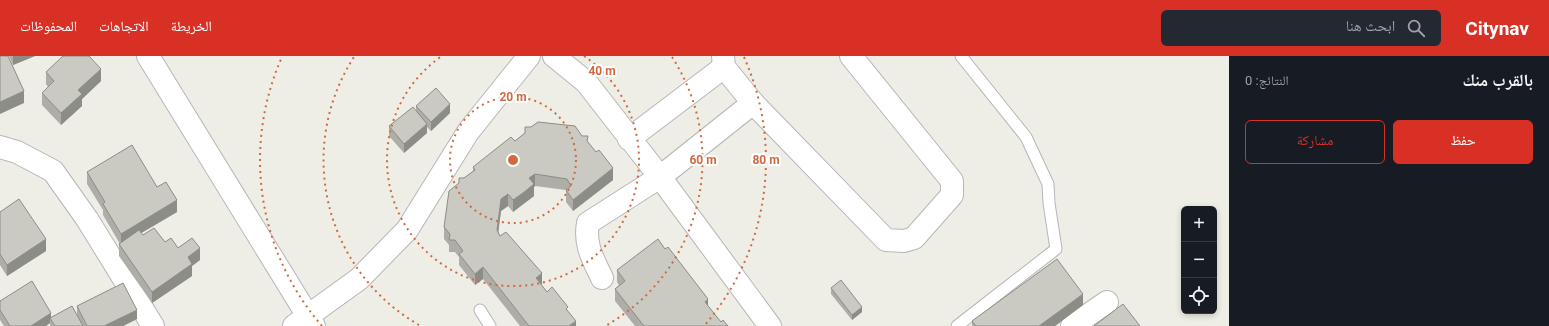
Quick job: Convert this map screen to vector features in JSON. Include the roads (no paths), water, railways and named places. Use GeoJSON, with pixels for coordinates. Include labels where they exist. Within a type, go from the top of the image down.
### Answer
{"type":"FeatureCollection","features":[{"type":"Feature","properties":{"kind":"street"},"geometry":{"type":"LineString","coordinates":[[148,56],[305,322],[359,279],[407,230],[468,132],[529,56]]}},
{"type":"Feature","properties":{"kind":"street"},"geometry":{"type":"LineString","coordinates":[[554,56],[586,82],[660,178],[770,326]]}},
{"type":"Feature","properties":{"kind":"street"},"geometry":{"type":"LineString","coordinates":[[629,139],[724,62],[753,103],[886,240],[904,241],[914,238],[952,195],[952,181],[851,56]]}},
{"type":"Feature","properties":{"kind":"street"},"geometry":{"type":"LineString","coordinates":[[602,278],[588,246],[586,232],[588,223],[660,178],[753,103]]}},
{"type":"Feature","properties":{"kind":"street"},"geometry":{"type":"LineString","coordinates":[[0,147],[17,152],[53,171],[87,219],[153,326]]}},
{"type":"Feature","properties":{"kind":"street"},"geometry":{"type":"LineString","coordinates":[[1072,326],[1107,302]]}},
{"type":"Feature","properties":{"kind":"lane"},"geometry":{"type":"LineString","coordinates":[[957,326],[1056,249],[1048,203],[1048,184],[1026,137],[961,56]]}},
{"type":"Feature","properties":{"kind":"lane"},"geometry":{"type":"LineString","coordinates":[[480,310],[490,326]]}}]}
